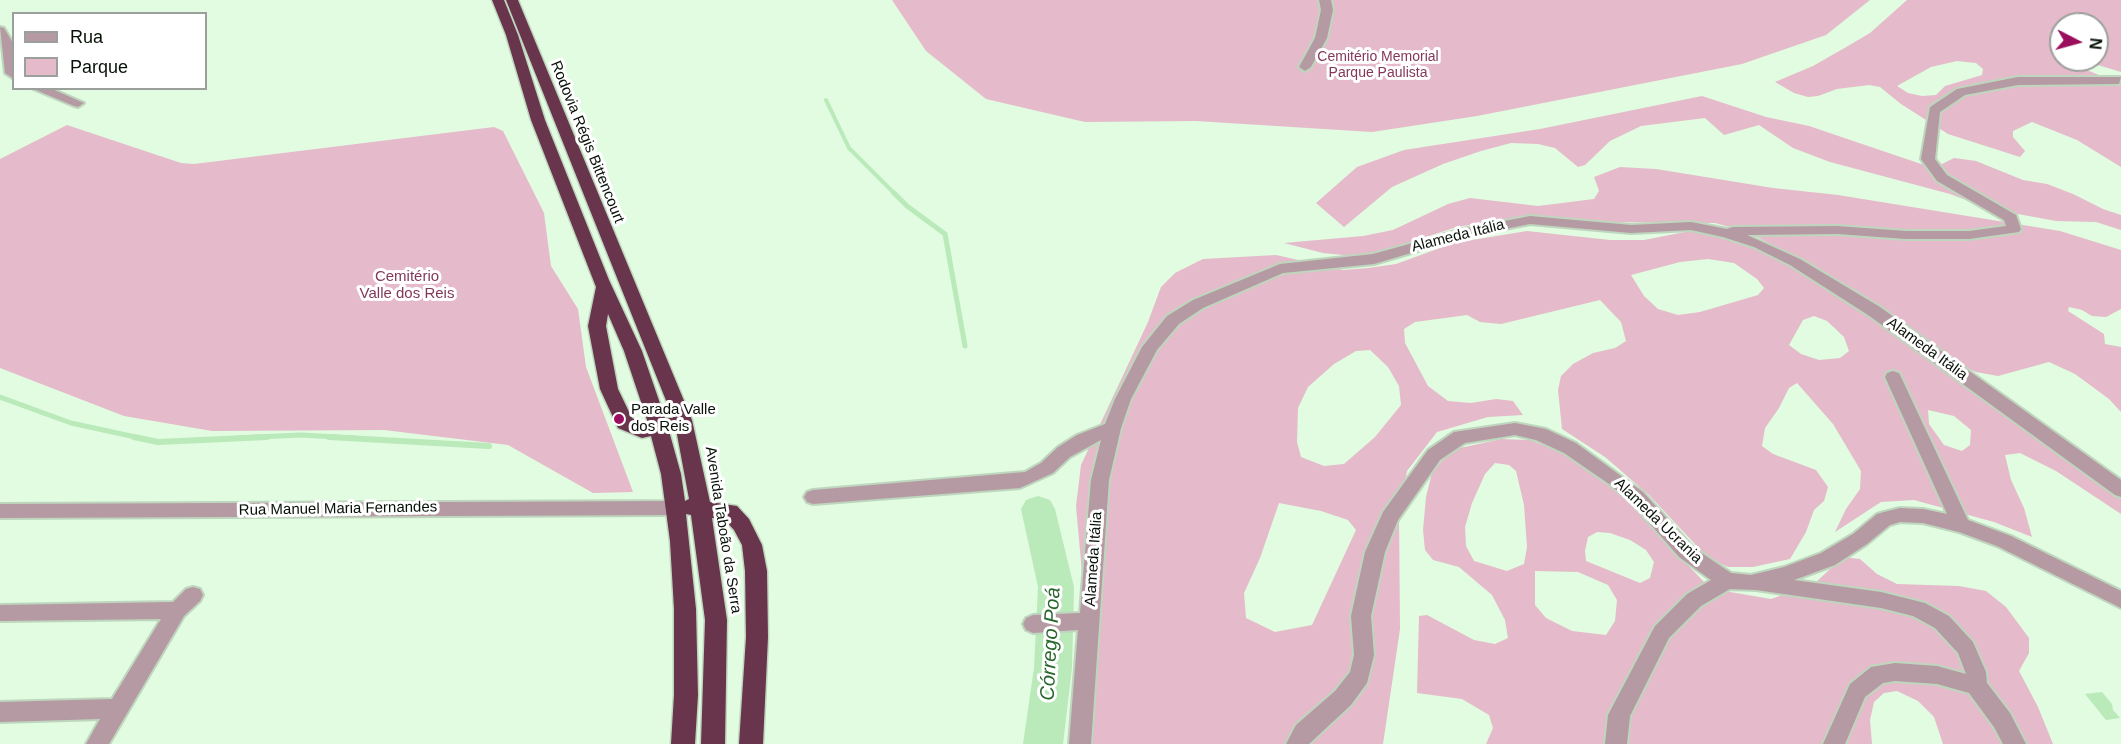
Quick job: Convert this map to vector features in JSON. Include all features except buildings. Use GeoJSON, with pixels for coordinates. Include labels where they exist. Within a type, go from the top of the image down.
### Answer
{"type":"FeatureCollection","features":[{"type":"Feature","properties":{"kind":"highway"},"geometry":{"type":"LineString","coordinates":[[498,0],[512,35],[538,120],[603,283],[633,351],[671,474],[685,609],[686,695],[682,744]]}},
{"type":"Feature","properties":{"kind":"highway","name":"Rodovia Régis Bittencourt"},"geometry":{"type":"LineString","coordinates":[[512,0],[631,297]]}},
{"type":"Feature","properties":{"kind":"highway"},"geometry":{"type":"LineString","coordinates":[[603,283],[597,326],[609,389],[625,423],[642,431],[683,420]]}},
{"type":"Feature","properties":{"kind":"highway","name":"Avenida Taboão da Serra"},"geometry":{"type":"LineString","coordinates":[[631,297],[683,420],[697,483],[716,620],[713,744]]}},
{"type":"Feature","properties":{"kind":"highway"},"geometry":{"type":"LineString","coordinates":[[675,508],[700,507],[730,512],[742,525],[752,545],[756,571],[756,637],[751,744]]}},
{"type":"Feature","properties":{"kind":"street"},"geometry":{"type":"LineString","coordinates":[[1305,67],[1321,38],[1327,10],[1325,0]]}},
{"type":"Feature","properties":{"kind":"street"},"geometry":{"type":"LineString","coordinates":[[0,30],[7,43],[12,74]]}},
{"type":"Feature","properties":{"kind":"street"},"geometry":{"type":"LineString","coordinates":[[1720,231],[1837,230],[1906,235],[1969,235],[2014,229],[2012,218],[1942,178],[1928,159],[1934,110],[1961,92],[2018,81],[2119,80]]}},
{"type":"Feature","properties":{"kind":"street"},"geometry":{"type":"LineString","coordinates":[[43,90],[78,102]]}},
{"type":"Feature","properties":{"kind":"street","name":"Alameda Itália"},"geometry":{"type":"LineString","coordinates":[[1080,744],[1080,622],[1100,480],[1112,428],[1123,399],[1150,347],[1173,320],[1198,304],[1242,283],[1280,269],[1374,259],[1463,233],[1530,220],[1631,229],[1691,226],[1720,231],[1759,244],[1795,262],[1874,311],[2121,490]]}},
{"type":"Feature","properties":{"kind":"street"},"geometry":{"type":"LineString","coordinates":[[1893,377],[1961,525]]}},
{"type":"Feature","properties":{"kind":"street"},"geometry":{"type":"LineString","coordinates":[[813,497],[1020,481],[1047,468],[1064,452],[1083,440],[1112,428]]}},
{"type":"Feature","properties":{"kind":"street","name":"Alameda Ucrania"},"geometry":{"type":"LineString","coordinates":[[1298,744],[1304,732],[1343,698],[1360,676],[1364,655],[1361,616],[1375,552],[1390,517],[1434,455],[1460,437],[1515,429],[1540,435],[1570,448],[1637,497],[1686,552],[1727,581]]}},
{"type":"Feature","properties":{"kind":"street","name":"Rua Manuel Maria Fernandes"},"geometry":{"type":"LineString","coordinates":[[0,511],[246,516],[675,508]]}},
{"type":"Feature","properties":{"kind":"street"},"geometry":{"type":"LineString","coordinates":[[1751,583],[1785,575],[1828,559],[1860,539],[1884,519],[1900,515],[1923,516],[1961,525],[2049,562],[2121,600]]}},
{"type":"Feature","properties":{"kind":"street"},"geometry":{"type":"LineString","coordinates":[[1616,744],[1619,715],[1662,632],[1694,600],[1727,581],[1881,600],[1917,609],[1942,622],[1966,648],[1976,672],[1976,686]]}},
{"type":"Feature","properties":{"kind":"street"},"geometry":{"type":"LineString","coordinates":[[97,744],[177,610],[193,595]]}},
{"type":"Feature","properties":{"kind":"street"},"geometry":{"type":"LineString","coordinates":[[0,613],[177,610]]}},
{"type":"Feature","properties":{"kind":"street"},"geometry":{"type":"LineString","coordinates":[[1033,624],[1080,622]]}},
{"type":"Feature","properties":{"kind":"street"},"geometry":{"type":"LineString","coordinates":[[1834,744],[1857,691],[1878,674],[1895,672],[1937,675],[1976,686],[2002,720],[2015,744]]}},
{"type":"Feature","properties":{"kind":"street"},"geometry":{"type":"LineString","coordinates":[[0,712],[116,709]]}},
{"type":"Feature","properties":{"kind":"green space","name":"Cemitério Memorial Parque Paulista"},"geometry":{"type":"Polygon","coordinates":[[[892,0],[1870,0],[1826,35],[1742,64],[1477,116],[1372,132],[1196,121],[1085,122],[986,99],[926,51],[892,0]]]}},
{"type":"Feature","properties":{"kind":"green space"},"geometry":{"type":"Polygon","coordinates":[[[1907,0],[2121,0],[2121,72],[2109,68],[2109,12],[2049,12],[2049,72],[2092,72],[2121,84],[2121,167],[2077,140],[2032,122],[2013,131],[2013,137],[2025,151],[2020,157],[1948,134],[1901,104],[1880,87],[1869,85],[1837,89],[1808,97],[1794,93],[1775,82],[1813,66],[1870,33],[1907,0]],[[1957,61],[1931,67],[1897,86],[1908,93],[1922,96],[1936,95],[1945,86],[1982,75],[1983,69],[1976,63],[1957,61]]]}},
{"type":"Feature","properties":{"kind":"green space"},"geometry":{"type":"Polygon","coordinates":[[[1702,96],[1766,117],[1809,126],[1927,166],[1940,165],[1954,158],[1976,161],[2023,180],[2047,184],[2121,215],[2121,230],[2096,222],[2056,221],[1991,209],[1950,194],[1830,162],[1793,148],[1759,125],[1724,135],[1705,118],[1641,126],[1610,141],[1585,165],[1578,167],[1555,148],[1538,144],[1511,143],[1481,151],[1443,164],[1392,187],[1344,227],[1316,203],[1357,167],[1404,150],[1540,129],[1702,96]]]}},
{"type":"Feature","properties":{"kind":"green space","name":"Cemitério Valle dos Reis"},"geometry":{"type":"Polygon","coordinates":[[[67,125],[181,163],[194,164],[494,127],[503,131],[544,213],[551,266],[578,309],[586,367],[633,492],[593,493],[508,445],[384,430],[212,431],[124,416],[0,368],[0,159],[67,125]]]}},
{"type":"Feature","properties":{"kind":"green space"},"geometry":{"type":"Polygon","coordinates":[[[1620,167],[1656,169],[1773,188],[1838,195],[2060,231],[2121,250],[2121,309],[2106,317],[2092,316],[2082,310],[2069,307],[2068,311],[2104,334],[2105,344],[2121,347],[2121,412],[2109,399],[2075,374],[2049,362],[1998,376],[1976,372],[1962,366],[1836,279],[1748,232],[1715,223],[1513,218],[1457,227],[1363,257],[1323,253],[1284,243],[1363,236],[1393,230],[1448,204],[1470,198],[1538,206],[1594,199],[1599,191],[1594,177],[1620,167]]]}},
{"type":"Feature","properties":{"kind":"green space"},"geometry":{"type":"Polygon","coordinates":[[[1527,231],[1610,240],[1644,240],[1690,231],[1706,231],[1776,256],[1832,289],[1997,402],[2121,494],[2121,514],[2056,471],[2020,453],[2005,455],[2011,480],[2024,508],[2032,537],[1994,522],[1914,500],[1881,502],[1835,532],[1846,509],[1860,489],[1861,471],[1833,424],[1797,383],[1789,388],[1765,428],[1762,446],[1773,454],[1816,470],[1828,487],[1824,501],[1814,510],[1806,532],[1790,559],[1753,567],[1728,567],[1708,558],[1649,495],[1605,457],[1562,429],[1558,390],[1561,376],[1573,364],[1593,353],[1615,348],[1626,341],[1621,322],[1600,300],[1501,324],[1480,322],[1467,315],[1415,322],[1404,329],[1405,343],[1428,386],[1448,401],[1471,403],[1496,399],[1513,401],[1523,415],[1488,417],[1437,432],[1407,471],[1399,517],[1400,629],[1383,744],[1076,744],[1084,595],[1076,506],[1081,465],[1148,322],[1161,287],[1175,273],[1203,259],[1276,255],[1343,270],[1396,264],[1454,243],[1527,231]],[[1708,259],[1680,262],[1631,275],[1644,296],[1658,309],[1678,315],[1700,312],[1758,295],[1764,288],[1757,279],[1734,263],[1708,259]],[[1814,316],[1803,320],[1789,345],[1801,354],[1819,360],[1840,358],[1849,351],[1844,337],[1827,321],[1814,316]],[[1370,350],[1356,351],[1334,364],[1308,387],[1298,408],[1297,442],[1301,457],[1324,466],[1344,464],[1375,437],[1401,405],[1399,386],[1388,367],[1370,350]],[[1928,410],[1929,424],[1944,445],[1962,451],[1970,445],[1971,430],[1954,416],[1928,410]],[[1279,503],[1260,558],[1244,593],[1246,618],[1275,632],[1312,625],[1356,530],[1348,520],[1321,511],[1279,503]]]}},
{"type":"Feature","properties":{"kind":"green space"},"geometry":{"type":"Polygon","coordinates":[[[1501,439],[1530,440],[1564,453],[1610,483],[1704,582],[1730,592],[1771,599],[1814,584],[1843,557],[1860,559],[1877,574],[1897,584],[1959,586],[1986,591],[2006,607],[2029,638],[2029,653],[2019,671],[2038,707],[2053,744],[1943,744],[1934,717],[1918,701],[1897,691],[1884,693],[1874,702],[1870,720],[1872,744],[1486,744],[1493,728],[1489,715],[1462,699],[1417,693],[1419,616],[1427,615],[1474,640],[1495,644],[1508,638],[1505,620],[1492,595],[1459,567],[1433,560],[1425,550],[1423,530],[1426,497],[1432,473],[1446,456],[1460,448],[1501,439]],[[1495,463],[1485,474],[1472,503],[1465,527],[1466,546],[1474,561],[1507,571],[1524,564],[1527,547],[1524,505],[1516,471],[1509,465],[1495,463]],[[1597,532],[1588,537],[1585,551],[1586,561],[1640,583],[1650,578],[1654,562],[1646,550],[1630,540],[1610,533],[1597,532]],[[1535,571],[1535,605],[1546,618],[1572,631],[1606,635],[1615,621],[1617,600],[1608,585],[1578,572],[1535,571]]]}},
{"type":"Feature","properties":{"kind":"shaded area"},"geometry":{"type":"Polygon","coordinates":[[[2102,692],[2120,718],[2106,720],[2085,694],[2102,692]]]}},
{"type":"Feature","properties":{"kind":"waterway"},"geometry":{"type":"LineString","coordinates":[[826,100],[849,148],[907,206],[945,234],[965,346]]}},
{"type":"Feature","properties":{"kind":"waterway"},"geometry":{"type":"LineString","coordinates":[[0,397],[71,423],[140,438]]}},
{"type":"Feature","properties":{"kind":"waterway"},"geometry":{"type":"LineString","coordinates":[[236,438],[301,435],[355,438]]}},
{"type":"Feature","properties":{"kind":"waterway"},"geometry":{"type":"LineString","coordinates":[[134,437],[158,442],[267,437]]}},
{"type":"Feature","properties":{"kind":"waterway"},"geometry":{"type":"LineString","coordinates":[[329,437],[489,446]]}},
{"type":"Feature","properties":{"kind":"waterway","name":"Córrego Poá"},"geometry":{"type":"LineString","coordinates":[[1038,509],[1056,587],[1053,668],[1043,744]]}},
{"type":"Feature","properties":{"kind":"place","name":"Parada Valle dos Reis"},"geometry":{"type":"Point","coordinates":[619,419]}}]}
